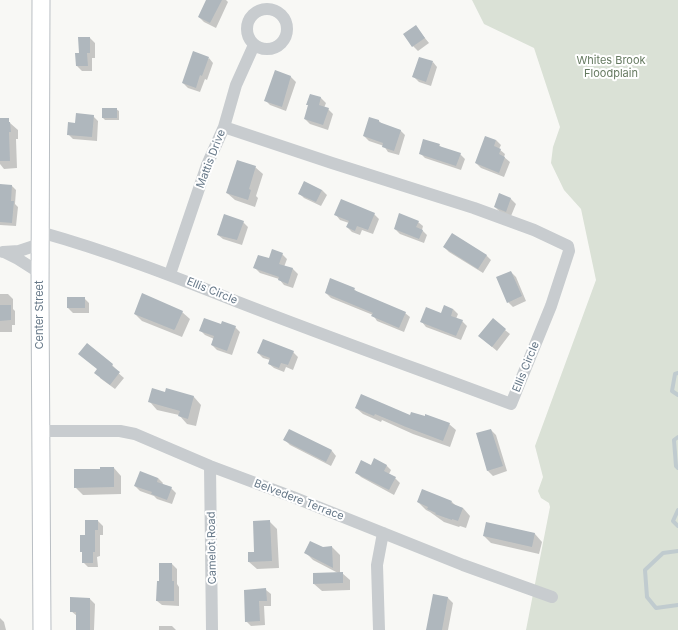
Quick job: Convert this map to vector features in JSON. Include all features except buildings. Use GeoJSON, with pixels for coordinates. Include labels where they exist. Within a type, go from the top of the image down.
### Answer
{"type":"FeatureCollection","features":[{"type":"Feature","properties":{"kind":"street","name":"Center Street"},"geometry":{"type":"LineString","coordinates":[[41,0],[40,431],[42,630]]}},
{"type":"Feature","properties":{"kind":"street","name":"Mattis Drive"},"geometry":{"type":"LineString","coordinates":[[170,274],[208,165],[224,127],[236,85],[254,45]]}},
{"type":"Feature","properties":{"kind":"street","name":"Ellis Circle"},"geometry":{"type":"LineString","coordinates":[[40,238],[109,252],[511,404],[551,306],[569,251],[568,246],[564,242],[474,208],[332,164],[224,127]]}},
{"type":"Feature","properties":{"kind":"street"},"geometry":{"type":"LineString","coordinates":[[2,252],[19,251],[40,238]]}},
{"type":"Feature","properties":{"kind":"street"},"geometry":{"type":"LineString","coordinates":[[2,252],[18,259],[40,273]]}},
{"type":"Feature","properties":{"kind":"street","name":"Belvedere Terrace"},"geometry":{"type":"LineString","coordinates":[[40,431],[120,431],[135,434],[210,466],[463,565],[552,597]]}},
{"type":"Feature","properties":{"kind":"street","name":"Camelot Road"},"geometry":{"type":"LineString","coordinates":[[210,466],[212,630]]}},
{"type":"Feature","properties":{"kind":"street"},"geometry":{"type":"LineString","coordinates":[[379,630],[377,565],[383,533]]}},
{"type":"Feature","properties":{"kind":"green space","name":"Whites Brook Floodplain"},"geometry":{"type":"Polygon","coordinates":[[[472,0],[678,0],[678,630],[526,630],[550,507],[549,503],[541,498],[538,491],[543,477],[535,446],[596,280],[581,209],[564,190],[551,163],[553,147],[560,127],[534,48],[484,24],[472,0]]]}},
{"type":"Feature","properties":{"kind":"waterway"},"geometry":{"type":"LineString","coordinates":[[678,373],[675,374],[672,391],[678,395]]}},
{"type":"Feature","properties":{"kind":"waterway"},"geometry":{"type":"LineString","coordinates":[[678,437],[674,440],[676,466],[678,468]]}},
{"type":"Feature","properties":{"kind":"waterway"},"geometry":{"type":"LineString","coordinates":[[678,510],[673,521],[678,526]]}},
{"type":"Feature","properties":{"kind":"waterway"},"geometry":{"type":"LineString","coordinates":[[678,551],[663,553],[645,570],[647,597],[656,608],[678,605]]}}]}
